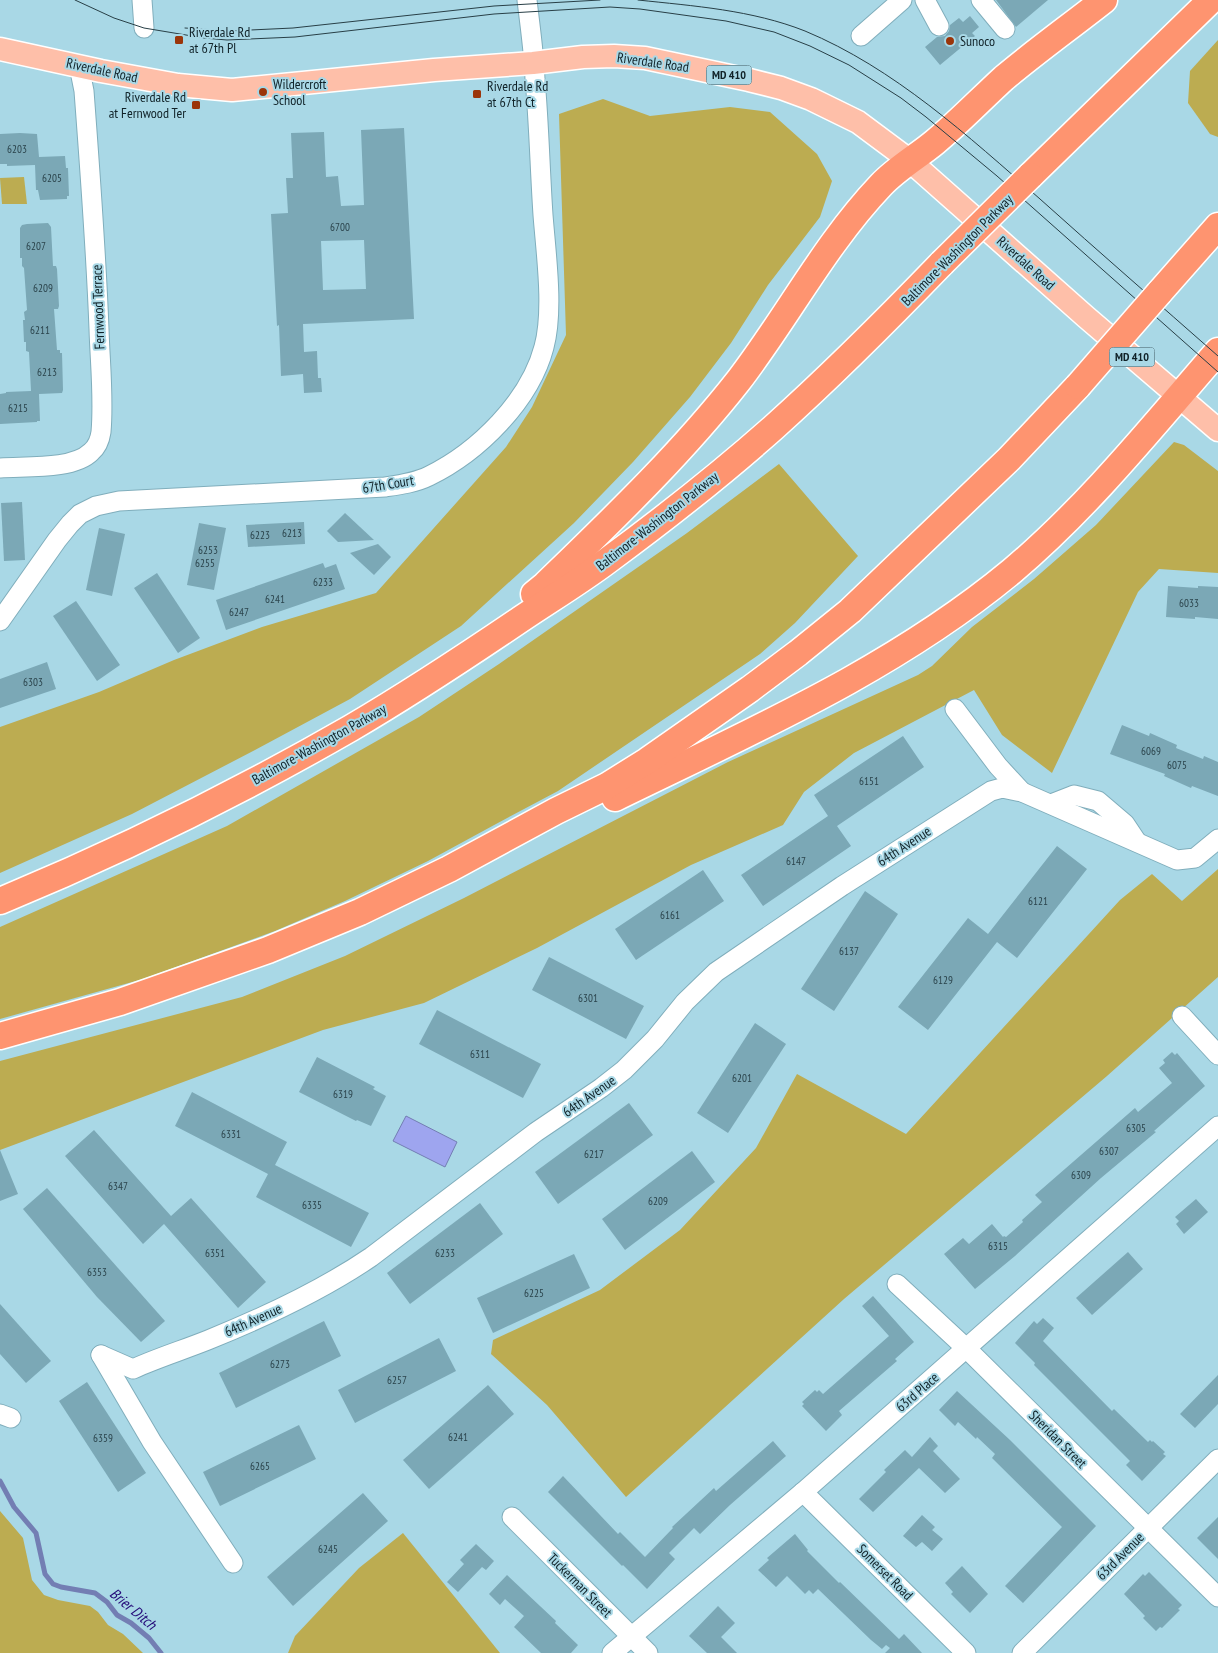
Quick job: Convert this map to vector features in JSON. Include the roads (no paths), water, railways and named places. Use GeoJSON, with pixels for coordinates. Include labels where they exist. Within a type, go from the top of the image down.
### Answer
{"type":"FeatureCollection","features":[{"type":"Feature","properties":{"kind":"highway"},"geometry":{"type":"LineString","coordinates":[[412,691],[545,585],[633,500],[673,458],[707,419],[764,346],[822,259],[860,208],[882,183],[934,142],[1006,76],[1104,0]]}},
{"type":"Feature","properties":{"kind":"highway","name":"Baltimore-Washington Parkway"},"geometry":{"type":"LineString","coordinates":[[0,901],[64,874],[172,824],[304,754],[412,691],[604,563],[686,500],[813,392],[872,336],[1030,176],[1211,0]]}},
{"type":"Feature","properties":{"kind":"highway"},"geometry":{"type":"LineString","coordinates":[[0,1036],[120,1002],[268,950],[360,912],[449,869],[556,811],[607,786],[647,761],[798,654],[850,612],[1032,435],[1078,386],[1218,226]]}},
{"type":"Feature","properties":{"kind":"highway"},"geometry":{"type":"LineString","coordinates":[[449,869],[596,807],[812,700],[899,653],[961,610],[1050,538],[1085,502],[1218,352]]}},
{"type":"Feature","properties":{"kind":"main road","name":"Riverdale Road"},"geometry":{"type":"LineString","coordinates":[[0,49],[178,85],[232,90],[583,56],[645,58],[781,88],[811,99],[858,122],[909,160],[1086,317],[1218,430]]}},
{"type":"Feature","properties":{"kind":"street"},"geometry":{"type":"LineString","coordinates":[[142,0],[144,28]]}},
{"type":"Feature","properties":{"kind":"street","name":"67th Court"},"geometry":{"type":"LineString","coordinates":[[0,622],[57,540],[80,514],[96,506],[118,501],[365,488],[408,483],[427,477],[458,459],[480,441],[514,407],[528,387],[537,368],[548,326],[547,279],[533,62],[527,0]]}},
{"type":"Feature","properties":{"kind":"street"},"geometry":{"type":"LineString","coordinates":[[861,36],[902,0]]}},
{"type":"Feature","properties":{"kind":"street"},"geometry":{"type":"LineString","coordinates":[[925,0],[939,26]]}},
{"type":"Feature","properties":{"kind":"street"},"geometry":{"type":"LineString","coordinates":[[982,0],[1005,29]]}},
{"type":"Feature","properties":{"kind":"street","name":"Fernwood Terrace"},"geometry":{"type":"LineString","coordinates":[[0,468],[63,465],[80,460],[90,454],[96,447],[100,434],[102,408],[96,259],[84,91],[79,66]]}},
{"type":"Feature","properties":{"kind":"street"},"geometry":{"type":"LineString","coordinates":[[955,709],[998,766],[1022,792]]}},
{"type":"Feature","properties":{"kind":"street","name":"64th Avenue"},"geometry":{"type":"LineString","coordinates":[[233,1563],[152,1442],[101,1355],[133,1369],[262,1316],[312,1293],[344,1275],[379,1252],[536,1132],[624,1070],[655,1039],[684,1002],[716,972],[842,886],[991,791],[1002,788],[1022,792],[1051,804],[1074,795],[1098,802],[1125,824],[1137,843],[1177,860],[1195,858],[1218,839]]}},
{"type":"Feature","properties":{"kind":"street"},"geometry":{"type":"LineString","coordinates":[[1182,1016],[1218,1055]]}},
{"type":"Feature","properties":{"kind":"street","name":"63rd Place"},"geometry":{"type":"LineString","coordinates":[[612,1653],[803,1492],[1218,1126]]}},
{"type":"Feature","properties":{"kind":"street","name":"Sheridan Street"},"geometry":{"type":"LineString","coordinates":[[897,1284],[967,1349],[1218,1598]]}},
{"type":"Feature","properties":{"kind":"street","name":"63rd Avenue"},"geometry":{"type":"LineString","coordinates":[[1022,1653],[1218,1459]]}},
{"type":"Feature","properties":{"kind":"street","name":"Somerset Road"},"geometry":{"type":"LineString","coordinates":[[803,1492],[966,1653]]}},
{"type":"Feature","properties":{"kind":"street","name":"Tuckerman Street"},"geometry":{"type":"LineString","coordinates":[[512,1517],[648,1653]]}},
{"type":"Feature","properties":{"kind":"water"},"geometry":{"type":"Polygon","coordinates":[[[406,1116],[457,1142],[445,1167],[393,1141],[406,1116]]]}},
{"type":"Feature","properties":{"kind":"waterway","name":"Brier Ditch"},"geometry":{"type":"LineString","coordinates":[[0,1481],[14,1507],[36,1533],[45,1574],[53,1584],[95,1593],[107,1602],[117,1615],[131,1623],[149,1638],[161,1653]]}},
{"type":"Feature","properties":{"kind":"tram line"},"geometry":{"type":"LineString","coordinates":[[75,0],[114,18],[144,28],[227,40],[295,37],[494,14],[610,7],[640,9],[726,21],[774,32],[810,46],[849,65],[901,98],[926,117],[997,176],[1218,372]]}},
{"type":"Feature","properties":{"kind":"tram line"},"geometry":{"type":"LineString","coordinates":[[185,28],[229,31],[293,28],[494,6],[600,0]]}},
{"type":"Feature","properties":{"kind":"tram line"},"geometry":{"type":"LineString","coordinates":[[638,0],[723,10],[764,18],[805,31],[838,46],[869,64],[929,105],[957,128],[1218,356]]}},
{"type":"Feature","properties":{"kind":"place","name":"Riverdale Rd at 67th Pl"},"geometry":{"type":"Point","coordinates":[179,40]}},
{"type":"Feature","properties":{"kind":"place","name":"Sunoco"},"geometry":{"type":"Point","coordinates":[950,41]}},
{"type":"Feature","properties":{"kind":"place","name":"Wildercroft School"},"geometry":{"type":"Point","coordinates":[263,92]}},
{"type":"Feature","properties":{"kind":"place","name":"Riverdale Rd at 67th Ct"},"geometry":{"type":"Point","coordinates":[477,94]}},
{"type":"Feature","properties":{"kind":"place","name":"Riverdale Rd at Fernwood Ter"},"geometry":{"type":"Point","coordinates":[196,105]}}]}
